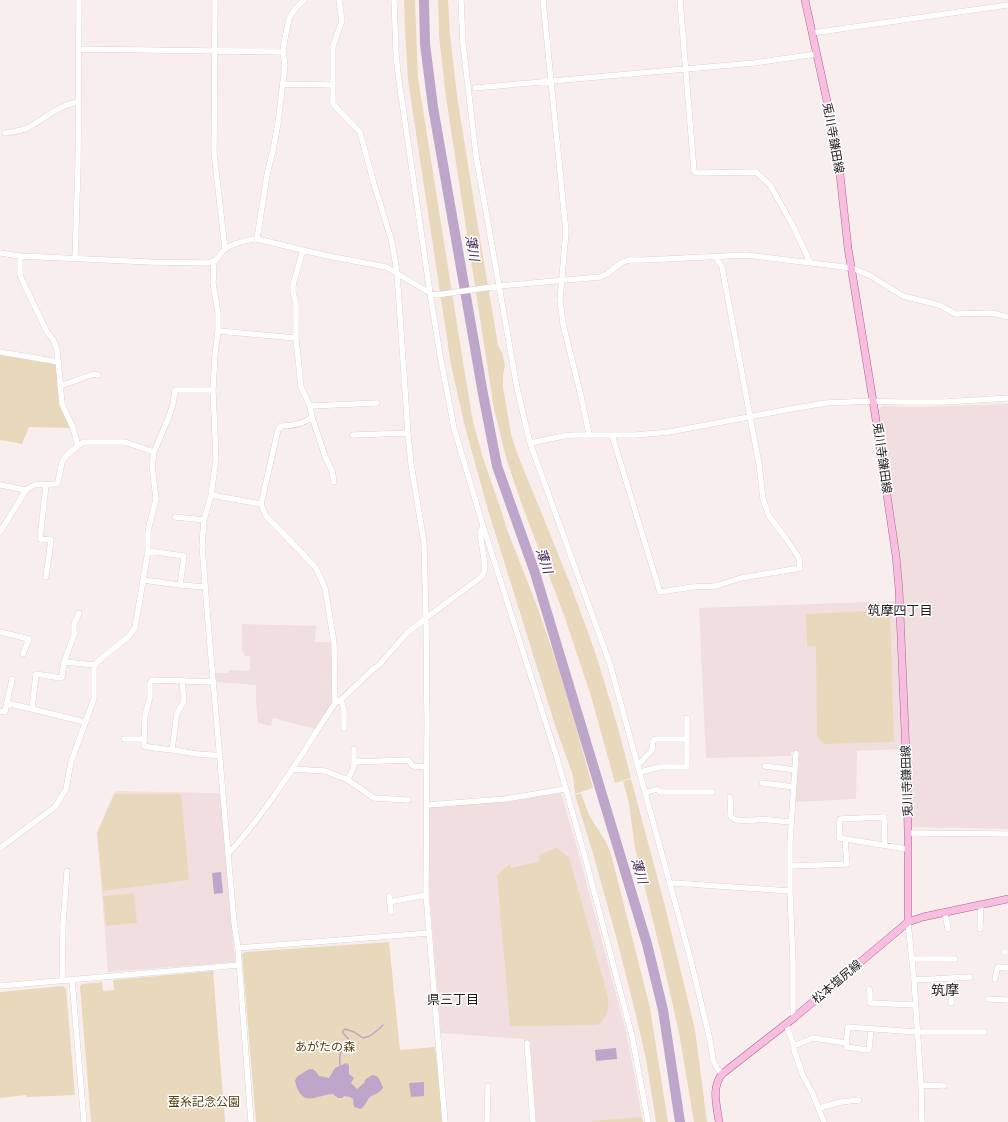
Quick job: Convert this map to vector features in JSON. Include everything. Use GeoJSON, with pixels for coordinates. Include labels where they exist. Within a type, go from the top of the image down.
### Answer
{"type":"FeatureCollection","features":[{"type":"Feature","properties":{"kind":"main road","name":"兎川寺鎌田線"},"geometry":{"type":"LineString","coordinates":[[805,0],[836,146],[846,234],[892,524],[899,588],[907,778],[908,922]]}},
{"type":"Feature","properties":{"kind":"main road","name":"松本塩尻線"},"geometry":{"type":"LineString","coordinates":[[722,1074],[795,1017],[908,922],[1008,899]]}},
{"type":"Feature","properties":{"kind":"main road"},"geometry":{"type":"LineString","coordinates":[[719,1122],[715,1090],[722,1074]]}},
{"type":"Feature","properties":{"kind":"street"},"geometry":{"type":"LineString","coordinates":[[75,258],[80,0]]}},
{"type":"Feature","properties":{"kind":"street"},"geometry":{"type":"LineString","coordinates":[[215,0],[214,152],[225,249]]}},
{"type":"Feature","properties":{"kind":"street"},"geometry":{"type":"LineString","coordinates":[[257,239],[267,175],[277,130],[286,66],[283,52],[284,43],[289,19],[295,9],[304,0]]}},
{"type":"Feature","properties":{"kind":"street"},"geometry":{"type":"LineString","coordinates":[[339,0],[342,21],[334,46],[332,104],[360,132],[392,242],[397,273],[411,464],[424,543],[426,618],[426,895],[445,1122]]}},
{"type":"Feature","properties":{"kind":"street"},"geometry":{"type":"LineString","coordinates":[[394,0],[398,74],[433,294],[443,370],[454,428],[483,526],[556,756],[585,857],[632,1036],[648,1122]]}},
{"type":"Feature","properties":{"kind":"street"},"geometry":{"type":"LineString","coordinates":[[460,0],[462,44],[476,155],[496,287],[530,443],[610,664],[691,961],[710,1040],[713,1060],[722,1074]]}},
{"type":"Feature","properties":{"kind":"street"},"geometry":{"type":"LineString","coordinates":[[543,0],[566,232],[560,300],[563,324],[589,434]]}},
{"type":"Feature","properties":{"kind":"street"},"geometry":{"type":"LineString","coordinates":[[680,0],[694,171],[698,173],[756,172],[770,185],[793,226],[810,262]]}},
{"type":"Feature","properties":{"kind":"street"},"geometry":{"type":"LineString","coordinates":[[812,33],[1008,5]]}},
{"type":"Feature","properties":{"kind":"street"},"geometry":{"type":"LineString","coordinates":[[79,49],[283,52]]}},
{"type":"Feature","properties":{"kind":"street"},"geometry":{"type":"LineString","coordinates":[[469,93],[476,88],[754,63],[816,54]]}},
{"type":"Feature","properties":{"kind":"street"},"geometry":{"type":"LineString","coordinates":[[467,83],[476,88]]}},
{"type":"Feature","properties":{"kind":"street"},"geometry":{"type":"LineString","coordinates":[[283,84],[333,85]]}},
{"type":"Feature","properties":{"kind":"street"},"geometry":{"type":"LineString","coordinates":[[6,133],[26,129],[46,116],[71,103],[78,102]]}},
{"type":"Feature","properties":{"kind":"street"},"geometry":{"type":"LineString","coordinates":[[0,253],[20,256],[208,263],[214,262],[225,249],[257,239],[346,259],[379,264],[433,294],[600,277],[629,260],[746,255],[852,268],[869,275],[902,296],[939,306],[956,314],[992,313],[1008,317]]}},
{"type":"Feature","properties":{"kind":"street"},"geometry":{"type":"LineString","coordinates":[[304,250],[294,285],[293,294],[296,304],[296,338],[301,388],[310,406],[312,417],[325,456],[332,470],[334,482]]}},
{"type":"Feature","properties":{"kind":"street"},"geometry":{"type":"LineString","coordinates":[[20,256],[20,275],[22,282],[47,332],[54,339],[59,362],[62,404],[73,428],[78,446]]}},
{"type":"Feature","properties":{"kind":"street"},"geometry":{"type":"LineString","coordinates":[[612,435],[660,592],[692,587],[716,586],[741,578],[800,568],[799,558],[796,552],[769,516],[763,499],[759,464],[722,267],[716,257]]}},
{"type":"Feature","properties":{"kind":"street"},"geometry":{"type":"LineString","coordinates":[[214,262],[213,283],[218,313],[213,390],[216,459],[211,495],[204,520],[202,544],[234,922],[238,948],[251,1122]]}},
{"type":"Feature","properties":{"kind":"street"},"geometry":{"type":"LineString","coordinates":[[218,331],[296,338]]}},
{"type":"Feature","properties":{"kind":"street"},"geometry":{"type":"LineString","coordinates":[[0,352],[59,362]]}},
{"type":"Feature","properties":{"kind":"street"},"geometry":{"type":"LineString","coordinates":[[60,386],[94,374],[98,375]]}},
{"type":"Feature","properties":{"kind":"street"},"geometry":{"type":"LineString","coordinates":[[0,848],[55,807],[66,788],[70,762],[94,695],[95,665],[128,637],[135,628],[148,551],[148,531],[156,499],[152,465],[154,452],[168,419],[173,404],[175,390],[213,390]]}},
{"type":"Feature","properties":{"kind":"street"},"geometry":{"type":"LineString","coordinates":[[530,443],[564,436],[589,434],[612,435],[669,432],[749,416],[826,403],[873,401],[932,402],[1008,398]]}},
{"type":"Feature","properties":{"kind":"street"},"geometry":{"type":"LineString","coordinates":[[310,406],[377,403]]}},
{"type":"Feature","properties":{"kind":"street"},"geometry":{"type":"LineString","coordinates":[[312,417],[299,424],[281,426],[278,430],[261,504],[266,516],[316,568],[325,588],[334,643],[335,704]]}},
{"type":"Feature","properties":{"kind":"street"},"geometry":{"type":"LineString","coordinates":[[353,435],[408,434]]}},
{"type":"Feature","properties":{"kind":"street"},"geometry":{"type":"LineString","coordinates":[[0,532],[26,490],[34,485],[56,484],[58,482],[62,462],[68,454],[84,442],[125,442],[154,452]]}},
{"type":"Feature","properties":{"kind":"street"},"geometry":{"type":"LineString","coordinates":[[0,485],[26,490]]}},
{"type":"Feature","properties":{"kind":"street"},"geometry":{"type":"LineString","coordinates":[[46,485],[40,539],[51,540],[46,577]]}},
{"type":"Feature","properties":{"kind":"street"},"geometry":{"type":"LineString","coordinates":[[211,495],[261,504]]}},
{"type":"Feature","properties":{"kind":"street"},"geometry":{"type":"LineString","coordinates":[[175,517],[204,520]]}},
{"type":"Feature","properties":{"kind":"street"},"geometry":{"type":"LineString","coordinates":[[228,854],[243,838],[276,795],[335,704],[379,665],[406,634],[481,577],[485,566],[480,532],[483,526]]}},
{"type":"Feature","properties":{"kind":"street"},"geometry":{"type":"LineString","coordinates":[[148,551],[184,556],[180,585]]}},
{"type":"Feature","properties":{"kind":"street"},"geometry":{"type":"LineString","coordinates":[[143,580],[205,587]]}},
{"type":"Feature","properties":{"kind":"street"},"geometry":{"type":"LineString","coordinates":[[32,709],[36,674],[60,678],[62,677],[64,662],[74,635],[74,624],[79,613]]}},
{"type":"Feature","properties":{"kind":"street"},"geometry":{"type":"LineString","coordinates":[[0,632],[29,639],[23,654]]}},
{"type":"Feature","properties":{"kind":"street"},"geometry":{"type":"LineString","coordinates":[[64,662],[95,665]]}},
{"type":"Feature","properties":{"kind":"street"},"geometry":{"type":"LineString","coordinates":[[0,710],[5,712],[12,679]]}},
{"type":"Feature","properties":{"kind":"street"},"geometry":{"type":"LineString","coordinates":[[214,682],[182,680],[151,681],[150,697],[145,715],[144,746],[194,755],[220,755]]}},
{"type":"Feature","properties":{"kind":"street"},"geometry":{"type":"LineString","coordinates":[[172,750],[177,713],[184,701],[182,680]]}},
{"type":"Feature","properties":{"kind":"street"},"geometry":{"type":"LineString","coordinates":[[341,700],[344,710],[344,728]]}},
{"type":"Feature","properties":{"kind":"street"},"geometry":{"type":"LineString","coordinates":[[7,703],[85,722]]}},
{"type":"Feature","properties":{"kind":"street"},"geometry":{"type":"LineString","coordinates":[[640,772],[660,767],[688,767],[687,718]]}},
{"type":"Feature","properties":{"kind":"street"},"geometry":{"type":"LineString","coordinates":[[124,739],[144,739]]}},
{"type":"Feature","properties":{"kind":"street"},"geometry":{"type":"LineString","coordinates":[[637,764],[641,762],[652,750],[653,741],[655,739],[687,739]]}},
{"type":"Feature","properties":{"kind":"street"},"geometry":{"type":"LineString","coordinates":[[348,780],[355,762],[354,749]]}},
{"type":"Feature","properties":{"kind":"street"},"geometry":{"type":"LineString","coordinates":[[795,1017],[793,1014],[793,963],[790,891],[791,822],[796,754]]}},
{"type":"Feature","properties":{"kind":"street"},"geometry":{"type":"LineString","coordinates":[[355,762],[408,760],[413,766],[426,767]]}},
{"type":"Feature","properties":{"kind":"street"},"geometry":{"type":"LineString","coordinates":[[764,766],[795,770]]}},
{"type":"Feature","properties":{"kind":"street"},"geometry":{"type":"LineString","coordinates":[[292,769],[325,771],[346,778],[374,798],[408,800]]}},
{"type":"Feature","properties":{"kind":"street"},"geometry":{"type":"LineString","coordinates":[[762,783],[794,787]]}},
{"type":"Feature","properties":{"kind":"street"},"geometry":{"type":"LineString","coordinates":[[427,805],[505,799],[565,789]]}},
{"type":"Feature","properties":{"kind":"street"},"geometry":{"type":"LineString","coordinates":[[645,793],[657,789],[660,792],[712,792]]}},
{"type":"Feature","properties":{"kind":"street"},"geometry":{"type":"LineString","coordinates":[[730,797],[731,817],[736,820],[752,821],[758,819],[791,822]]}},
{"type":"Feature","properties":{"kind":"street"},"geometry":{"type":"LineString","coordinates":[[884,845],[884,817],[840,819],[840,838],[907,849]]}},
{"type":"Feature","properties":{"kind":"street"},"geometry":{"type":"LineString","coordinates":[[908,833],[1008,834]]}},
{"type":"Feature","properties":{"kind":"street"},"geometry":{"type":"LineString","coordinates":[[791,866],[847,864],[845,839]]}},
{"type":"Feature","properties":{"kind":"street"},"geometry":{"type":"LineString","coordinates":[[62,980],[63,925],[67,871]]}},
{"type":"Feature","properties":{"kind":"street"},"geometry":{"type":"LineString","coordinates":[[670,884],[674,883],[790,891]]}},
{"type":"Feature","properties":{"kind":"street"},"geometry":{"type":"LineString","coordinates":[[391,912],[389,899],[426,895]]}},
{"type":"Feature","properties":{"kind":"street"},"geometry":{"type":"LineString","coordinates":[[980,929],[981,905]]}},
{"type":"Feature","properties":{"kind":"street"},"geometry":{"type":"LineString","coordinates":[[945,913],[948,929]]}},
{"type":"Feature","properties":{"kind":"street"},"geometry":{"type":"LineString","coordinates":[[908,922],[914,980],[922,1122]]}},
{"type":"Feature","properties":{"kind":"street"},"geometry":{"type":"LineString","coordinates":[[238,948],[429,933]]}},
{"type":"Feature","properties":{"kind":"street"},"geometry":{"type":"LineString","coordinates":[[912,959],[952,958]]}},
{"type":"Feature","properties":{"kind":"street"},"geometry":{"type":"LineString","coordinates":[[0,986],[239,965]]}},
{"type":"Feature","properties":{"kind":"street"},"geometry":{"type":"LineString","coordinates":[[995,979],[996,970],[998,967],[1008,968]]}},
{"type":"Feature","properties":{"kind":"street"},"geometry":{"type":"LineString","coordinates":[[914,980],[970,977]]}},
{"type":"Feature","properties":{"kind":"street"},"geometry":{"type":"LineString","coordinates":[[950,999],[952,978]]}},
{"type":"Feature","properties":{"kind":"street"},"geometry":{"type":"LineString","coordinates":[[72,980],[84,1122]]}},
{"type":"Feature","properties":{"kind":"street"},"geometry":{"type":"LineString","coordinates":[[869,989],[870,1003],[915,1004]]}},
{"type":"Feature","properties":{"kind":"street"},"geometry":{"type":"LineString","coordinates":[[988,999],[1008,1000]]}},
{"type":"Feature","properties":{"kind":"street"},"geometry":{"type":"LineString","coordinates":[[786,1024],[803,1076],[812,1092],[824,1122]]}},
{"type":"Feature","properties":{"kind":"street"},"geometry":{"type":"LineString","coordinates":[[871,1029],[868,1050],[847,1047],[848,1027],[917,1032],[984,1032]]}},
{"type":"Feature","properties":{"kind":"street"},"geometry":{"type":"LineString","coordinates":[[794,1046],[813,1038],[846,1043]]}},
{"type":"Feature","properties":{"kind":"street"},"geometry":{"type":"LineString","coordinates":[[527,1044],[533,1122]]}},
{"type":"Feature","properties":{"kind":"street"},"geometry":{"type":"LineString","coordinates":[[921,1085],[944,1086]]}},
{"type":"Feature","properties":{"kind":"street"},"geometry":{"type":"LineString","coordinates":[[487,1122],[488,1086]]}},
{"type":"Feature","properties":{"kind":"street"},"geometry":{"type":"LineString","coordinates":[[819,1108],[841,1102],[859,1100]]}},
{"type":"Feature","properties":{"kind":"shaded area"},"geometry":{"type":"Polygon","coordinates":[[[1008,404],[1008,829],[911,827],[905,632],[901,576],[877,410],[883,406],[919,407],[1008,404]]]}},
{"type":"Feature","properties":{"kind":"shaded area"},"geometry":{"type":"Polygon","coordinates":[[[898,601],[904,749],[857,751],[856,799],[795,802],[799,752],[791,752],[791,756],[706,758],[699,608],[898,601]]]}},
{"type":"Feature","properties":{"kind":"shaded area"},"geometry":{"type":"Polygon","coordinates":[[[242,624],[316,626],[315,642],[333,642],[334,700],[315,729],[273,718],[271,726],[258,723],[256,685],[216,682],[215,673],[229,673],[229,670],[250,671],[250,656],[244,656],[244,652],[242,651],[242,624]]]}},
{"type":"Feature","properties":{"kind":"shaded area"},"geometry":{"type":"Polygon","coordinates":[[[117,791],[216,793],[221,795],[235,962],[108,972],[97,832],[114,793],[117,791]]]}},
{"type":"Feature","properties":{"kind":"shaded area"},"geometry":{"type":"Polygon","coordinates":[[[554,792],[561,793],[577,847],[627,1035],[643,1122],[536,1122],[530,1042],[525,1042],[523,1039],[441,1033],[429,889],[429,807],[554,792]]]}},
{"type":"Feature","properties":{"kind":"shaded area"},"geometry":{"type":"Polygon","coordinates":[[[221,872],[223,893],[214,894],[212,873],[221,872]]]}},
{"type":"Feature","properties":{"kind":"shaded area"},"geometry":{"type":"Polygon","coordinates":[[[616,1048],[617,1059],[596,1061],[595,1050],[616,1048]]]}},
{"type":"Feature","properties":{"kind":"shaded area"},"geometry":{"type":"Polygon","coordinates":[[[346,1063],[349,1065],[349,1074],[354,1078],[351,1083],[357,1089],[365,1082],[364,1081],[374,1075],[380,1080],[383,1088],[379,1092],[372,1095],[361,1109],[354,1107],[353,1099],[350,1097],[344,1096],[342,1098],[338,1098],[333,1094],[315,1098],[305,1098],[301,1095],[295,1081],[298,1076],[307,1070],[313,1069],[319,1076],[329,1078],[335,1068],[346,1063]]]}},
{"type":"Feature","properties":{"kind":"shaded area"},"geometry":{"type":"Polygon","coordinates":[[[424,1082],[424,1096],[411,1097],[409,1083],[424,1082]]]}},
{"type":"Feature","properties":{"kind":"green space"},"geometry":{"type":"Polygon","coordinates":[[[404,0],[415,0],[418,78],[473,422],[483,458],[508,532],[537,606],[556,661],[593,788],[575,794],[573,776],[555,725],[488,510],[464,423],[451,365],[408,80],[404,0]]]}},
{"type":"Feature","properties":{"kind":"green space"},"geometry":{"type":"Polygon","coordinates":[[[438,0],[448,0],[457,96],[498,345],[503,355],[505,366],[503,387],[511,434],[517,453],[578,604],[610,701],[631,778],[615,783],[591,696],[564,615],[522,505],[506,458],[494,409],[446,98],[439,36],[438,0]]]}},
{"type":"Feature","properties":{"kind":"green space"},"geometry":{"type":"Polygon","coordinates":[[[0,355],[55,363],[70,428],[29,427],[22,444],[0,440],[0,355]]]}},
{"type":"Feature","properties":{"kind":"green space"},"geometry":{"type":"Polygon","coordinates":[[[890,610],[894,742],[825,744],[817,737],[816,646],[807,647],[806,614],[890,610]]]}},
{"type":"Feature","properties":{"kind":"green space"},"geometry":{"type":"Polygon","coordinates":[[[631,779],[665,906],[695,1030],[707,1122],[694,1122],[679,1033],[635,848],[629,803],[623,781],[631,779]]]}},
{"type":"Feature","properties":{"kind":"green space"},"geometry":{"type":"Polygon","coordinates":[[[581,793],[589,815],[606,842],[611,854],[650,1008],[668,1122],[656,1122],[646,1059],[635,1011],[594,857],[575,795],[581,793]]]}},
{"type":"Feature","properties":{"kind":"green space"},"geometry":{"type":"Polygon","coordinates":[[[115,794],[181,794],[189,880],[103,891],[97,833],[115,794]]]}},
{"type":"Feature","properties":{"kind":"green space"},"geometry":{"type":"Polygon","coordinates":[[[556,848],[569,857],[608,997],[607,1012],[598,1025],[510,1026],[497,875],[510,864],[511,868],[538,862],[539,855],[556,848]]]}},
{"type":"Feature","properties":{"kind":"green space"},"geometry":{"type":"Polygon","coordinates":[[[134,893],[137,923],[106,926],[103,896],[134,893]]]}},
{"type":"Feature","properties":{"kind":"green space","name":"あがたの森"},"geometry":{"type":"Polygon","coordinates":[[[389,942],[400,1050],[435,1047],[443,1122],[256,1122],[242,954],[245,952],[389,942]]]}},
{"type":"Feature","properties":{"kind":"green space","name":"蚕糸記念公園"},"geometry":{"type":"Polygon","coordinates":[[[213,971],[225,1122],[91,1122],[80,986],[82,984],[102,982],[103,991],[114,990],[113,980],[213,971]]]}},
{"type":"Feature","properties":{"kind":"green space"},"geometry":{"type":"Polygon","coordinates":[[[63,986],[66,989],[75,1095],[27,1097],[26,1095],[0,1098],[0,992],[63,986]]]}},
{"type":"Feature","properties":{"kind":"green space"},"geometry":{"type":"Polygon","coordinates":[[[642,1117],[643,1122],[592,1122],[592,1121],[642,1117]]]}},
{"type":"Feature","properties":{"kind":"waterway","name":"薄川"},"geometry":{"type":"LineString","coordinates":[[424,0],[425,44],[433,107],[497,466],[535,573],[647,944],[663,1010],[680,1122]]}},
{"type":"Feature","properties":{"kind":"waterway"},"geometry":{"type":"LineString","coordinates":[[380,1028],[383,1025]]}},
{"type":"Feature","properties":{"kind":"waterway"},"geometry":{"type":"LineString","coordinates":[[340,1065],[342,1050],[352,1043],[343,1033],[345,1029],[354,1032],[363,1038],[370,1036],[380,1028]]}},
{"type":"Feature","properties":{"kind":"district","name":"筑摩四丁目"},"geometry":{"type":"Point","coordinates":[900,611]}},
{"type":"Feature","properties":{"kind":"district","name":"筑摩"},"geometry":{"type":"Point","coordinates":[945,991]}},
{"type":"Feature","properties":{"kind":"district","name":"県三丁目"},"geometry":{"type":"Point","coordinates":[453,1000]}}]}
